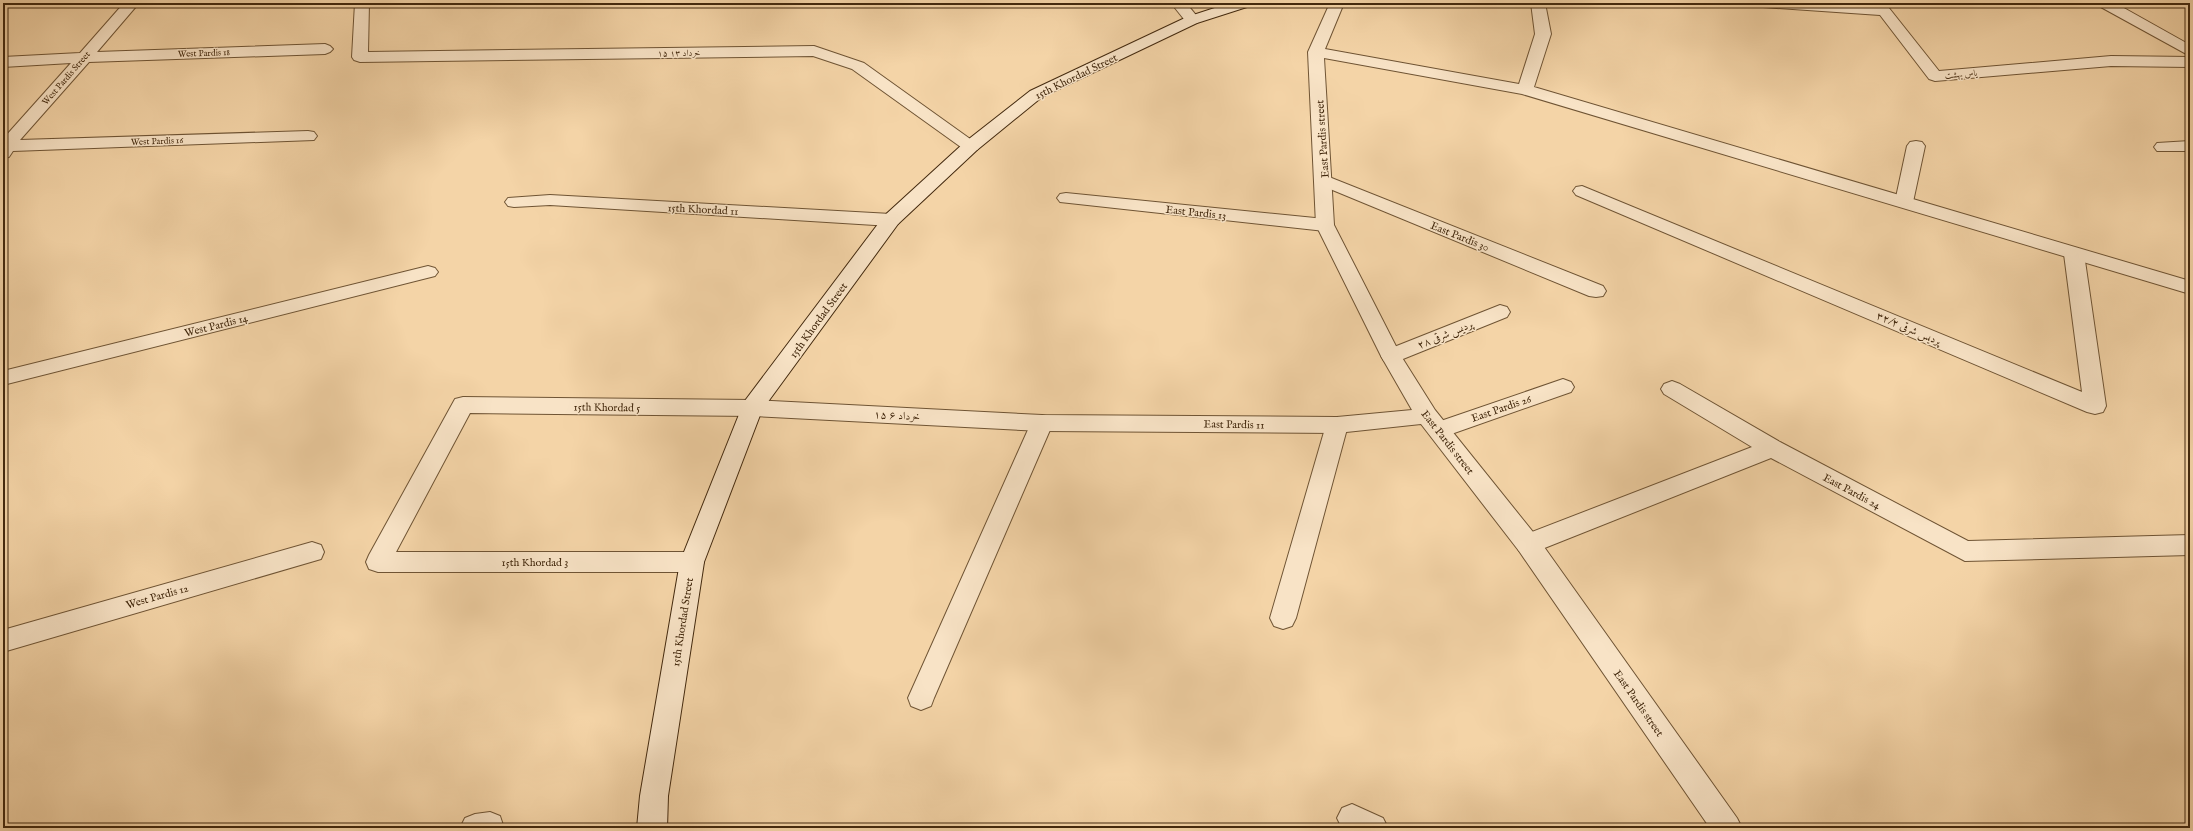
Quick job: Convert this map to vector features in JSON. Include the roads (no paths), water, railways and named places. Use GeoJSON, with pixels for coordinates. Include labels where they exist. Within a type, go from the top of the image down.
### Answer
{"type":"FeatureCollection","features":[{"type":"Feature","properties":{"kind":"street","name":"West Pardis Street"},"geometry":{"type":"LineString","coordinates":[[4,150],[132,3]]}},
{"type":"Feature","properties":{"kind":"street","name":"۱۵ خرداد ۱۳"},"geometry":{"type":"LineString","coordinates":[[362,3],[360,57],[814,51],[858,66],[971,146]]}},
{"type":"Feature","properties":{"kind":"street"},"geometry":{"type":"LineString","coordinates":[[1178,3],[1192,20]]}},
{"type":"Feature","properties":{"kind":"street","name":"15th Khordad Street"},"geometry":{"type":"LineString","coordinates":[[652,828],[654,796],[692,562],[752,408],[892,220],[971,146],[1036,94],[1192,20],[1245,3]]}},
{"type":"Feature","properties":{"kind":"street","name":"East Pardis street"},"geometry":{"type":"LineString","coordinates":[[1337,3],[1316,52],[1324,180],[1325,225],[1391,356],[1433,423],[1528,544],[1727,828]]}},
{"type":"Feature","properties":{"kind":"street"},"geometry":{"type":"LineString","coordinates":[[1525,90],[1543,34],[1538,3]]}},
{"type":"Feature","properties":{"kind":"street","name":"یاس بهشت"},"geometry":{"type":"LineString","coordinates":[[1763,3],[1884,11],[1935,76],[2111,61],[2190,62]]}},
{"type":"Feature","properties":{"kind":"street"},"geometry":{"type":"LineString","coordinates":[[2104,3],[2190,51]]}},
{"type":"Feature","properties":{"kind":"street"},"geometry":{"type":"LineString","coordinates":[[2157,33],[2190,34]]}},
{"type":"Feature","properties":{"kind":"street","name":"West Pardis 18"},"geometry":{"type":"LineString","coordinates":[[3,62],[84,57],[325,49]]}},
{"type":"Feature","properties":{"kind":"street"},"geometry":{"type":"LineString","coordinates":[[1316,52],[1525,90],[2190,288]]}},
{"type":"Feature","properties":{"kind":"street","name":"West Pardis 16"},"geometry":{"type":"LineString","coordinates":[[4,150],[308,136]]}},
{"type":"Feature","properties":{"kind":"street"},"geometry":{"type":"LineString","coordinates":[[1904,202],[1916,146]]}},
{"type":"Feature","properties":{"kind":"street"},"geometry":{"type":"LineString","coordinates":[[2163,147],[2190,146]]}},
{"type":"Feature","properties":{"kind":"street","name":"East Pardis 30"},"geometry":{"type":"LineString","coordinates":[[1324,180],[1596,291]]}},
{"type":"Feature","properties":{"kind":"street","name":"پردیس شرقی ۳۲/۲"},"geometry":{"type":"LineString","coordinates":[[1582,191],[2095,406],[2074,254]]}},
{"type":"Feature","properties":{"kind":"street","name":"East Pardis 13"},"geometry":{"type":"LineString","coordinates":[[1066,198],[1325,225]]}},
{"type":"Feature","properties":{"kind":"street","name":"15th Khordad 11"},"geometry":{"type":"LineString","coordinates":[[514,202],[550,200],[892,220]]}},
{"type":"Feature","properties":{"kind":"street","name":"West Pardis 14"},"geometry":{"type":"LineString","coordinates":[[3,378],[428,272]]}},
{"type":"Feature","properties":{"kind":"street","name":"پردیس شرقی ۲۸"},"geometry":{"type":"LineString","coordinates":[[1391,356],[1500,312]]}},
{"type":"Feature","properties":{"kind":"street","name":"East Pardis 26"},"geometry":{"type":"LineString","coordinates":[[1433,423],[1563,387]]}},
{"type":"Feature","properties":{"kind":"street","name":"East Pardis 24"},"geometry":{"type":"LineString","coordinates":[[1672,389],[1772,448],[1965,551],[2190,545]]}},
{"type":"Feature","properties":{"kind":"street","name":"15th Khordad 5"},"geometry":{"type":"LineString","coordinates":[[378,562],[463,405],[752,408]]}},
{"type":"Feature","properties":{"kind":"street","name":"۱۵ خرداد ۶"},"geometry":{"type":"LineString","coordinates":[[752,408],[1042,422]]}},
{"type":"Feature","properties":{"kind":"street"},"geometry":{"type":"LineString","coordinates":[[921,698],[1042,422]]}},
{"type":"Feature","properties":{"kind":"street","name":"East Pardis 11"},"geometry":{"type":"LineString","coordinates":[[1042,422],[1337,425],[1433,423]]}},
{"type":"Feature","properties":{"kind":"street"},"geometry":{"type":"LineString","coordinates":[[1283,618],[1337,425]]}},
{"type":"Feature","properties":{"kind":"street"},"geometry":{"type":"LineString","coordinates":[[1528,544],[1772,448]]}},
{"type":"Feature","properties":{"kind":"street","name":"West Pardis 12"},"geometry":{"type":"LineString","coordinates":[[3,641],[312,552]]}},
{"type":"Feature","properties":{"kind":"street","name":"15th Khordad 3"},"geometry":{"type":"LineString","coordinates":[[378,562],[692,562]]}}]}
